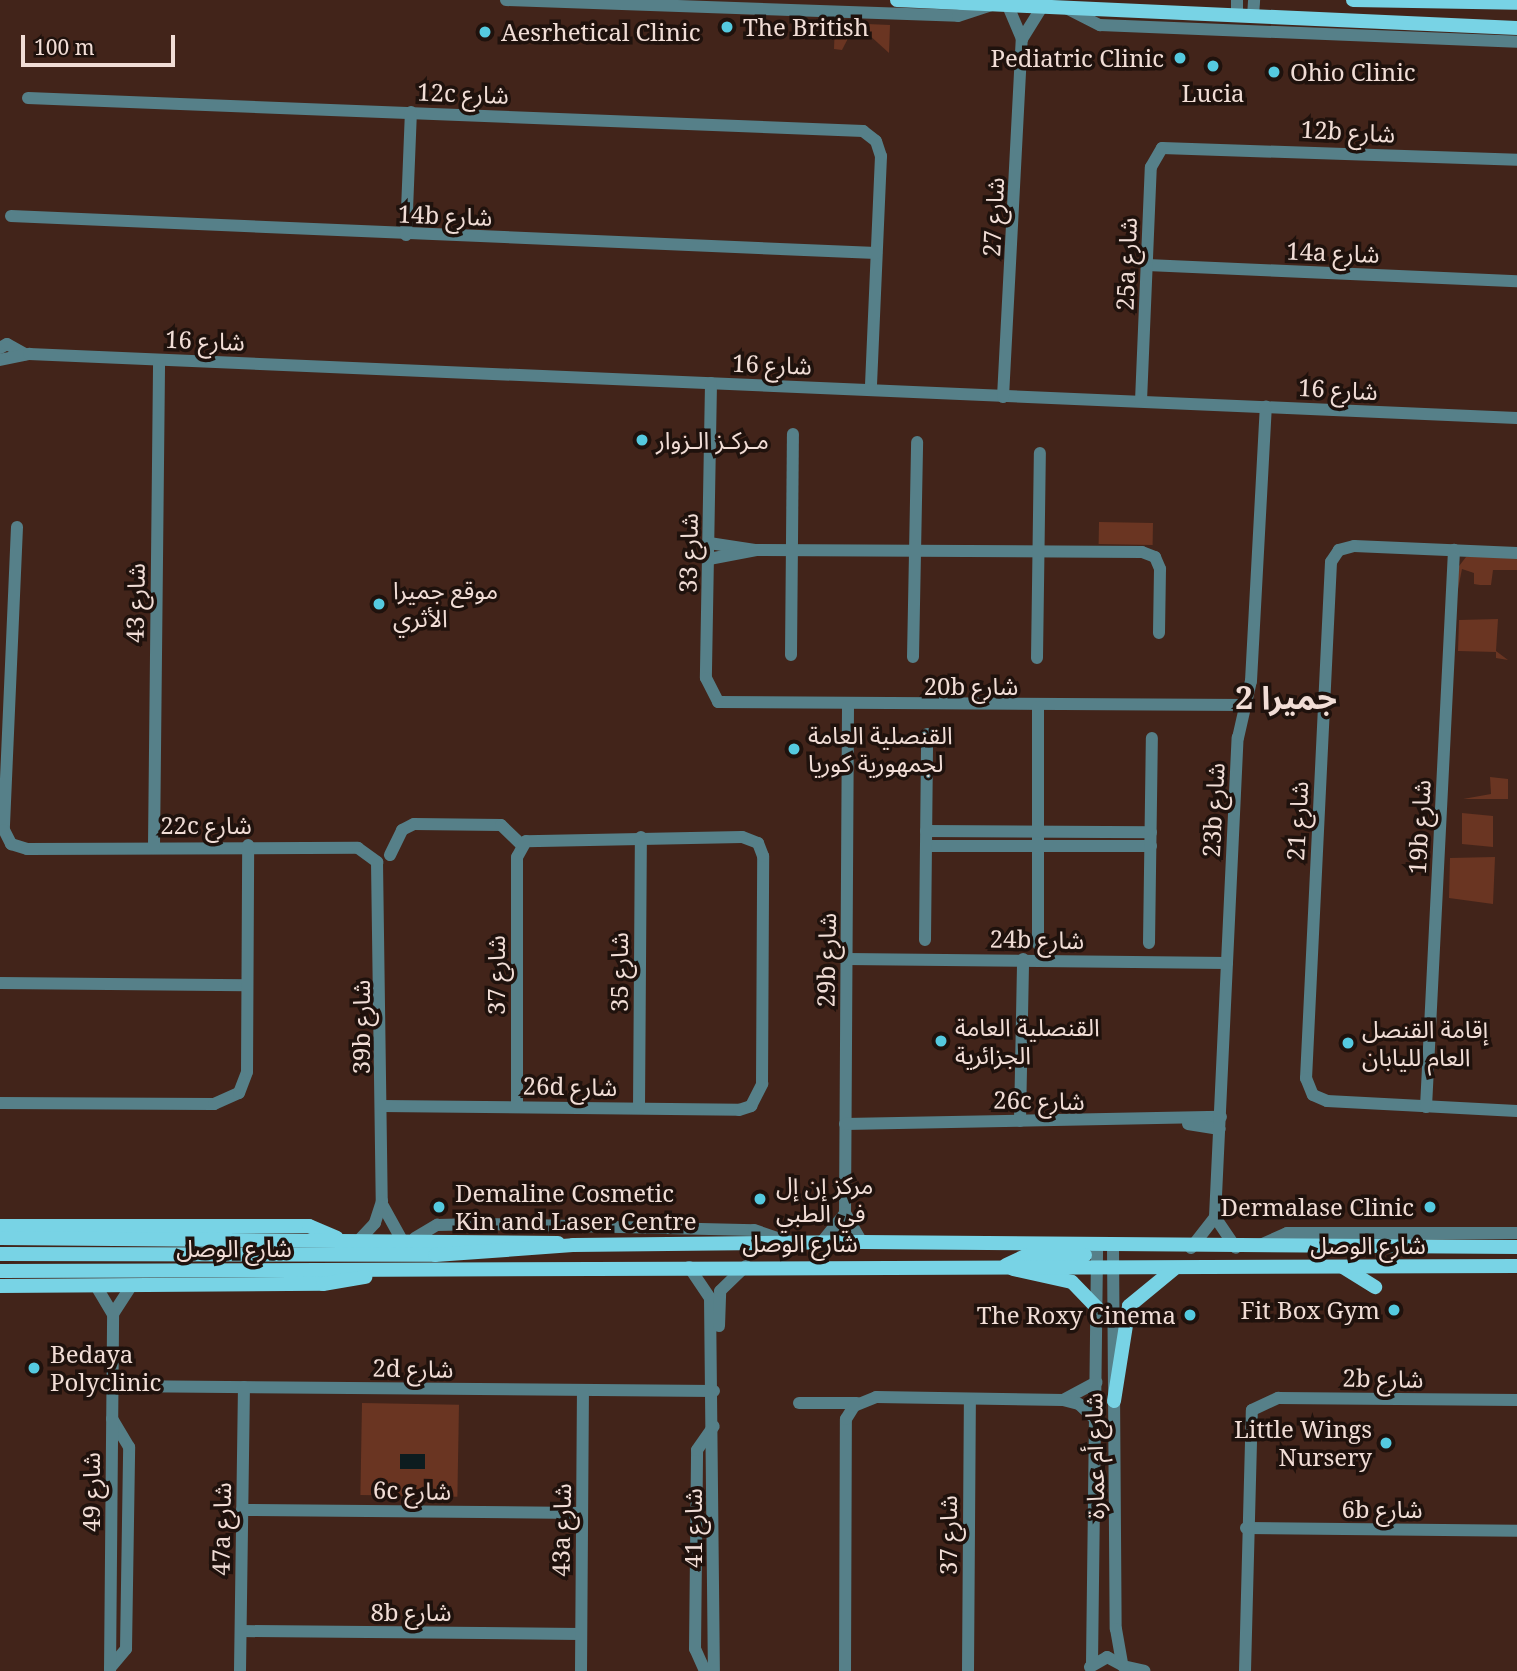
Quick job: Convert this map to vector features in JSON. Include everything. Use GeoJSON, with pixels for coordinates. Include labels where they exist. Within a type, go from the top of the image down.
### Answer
{"type":"FeatureCollection","features":[{"type":"Feature","properties":{"kind":"main road"},"geometry":{"type":"LineString","coordinates":[[897,0],[1517,27]]}},
{"type":"Feature","properties":{"kind":"main road"},"geometry":{"type":"LineString","coordinates":[[1353,0],[1517,3]]}},
{"type":"Feature","properties":{"kind":"main road"},"geometry":{"type":"LineString","coordinates":[[0,1226],[309,1226],[338,1239]]}},
{"type":"Feature","properties":{"kind":"main road","name":"شارع الوصل"},"geometry":{"type":"LineString","coordinates":[[0,1238],[361,1238],[573,1245],[862,1242],[1236,1249],[1517,1247]]}},
{"type":"Feature","properties":{"kind":"main road","name":"شارع الوصل"},"geometry":{"type":"LineString","coordinates":[[0,1254],[435,1255],[573,1245]]}},
{"type":"Feature","properties":{"kind":"main road"},"geometry":{"type":"LineString","coordinates":[[1005,1266],[1027,1255],[1087,1254],[1091,1246]]}},
{"type":"Feature","properties":{"kind":"main road","name":"شارع الوصل"},"geometry":{"type":"LineString","coordinates":[[0,1271],[381,1273],[746,1266],[1517,1266]]}},
{"type":"Feature","properties":{"kind":"main road"},"geometry":{"type":"LineString","coordinates":[[1005,1266],[1072,1282],[1097,1308]]}},
{"type":"Feature","properties":{"kind":"main road"},"geometry":{"type":"LineString","coordinates":[[1114,1401],[1129,1306],[1148,1284],[1182,1266]]}},
{"type":"Feature","properties":{"kind":"main road"},"geometry":{"type":"LineString","coordinates":[[1342,1266],[1376,1287]]}},
{"type":"Feature","properties":{"kind":"main road"},"geometry":{"type":"LineString","coordinates":[[0,1286],[333,1283],[381,1273]]}},
{"type":"Feature","properties":{"kind":"street"},"geometry":{"type":"LineString","coordinates":[[506,0],[958,16],[1001,4]]}},
{"type":"Feature","properties":{"kind":"street"},"geometry":{"type":"LineString","coordinates":[[1237,0],[1237,15]]}},
{"type":"Feature","properties":{"kind":"street"},"geometry":{"type":"LineString","coordinates":[[1253,16],[1254,0]]}},
{"type":"Feature","properties":{"kind":"street","name":"شارع 27"},"geometry":{"type":"LineString","coordinates":[[1001,4],[1022,39]]}},
{"type":"Feature","properties":{"kind":"street","name":"شارع 27"},"geometry":{"type":"LineString","coordinates":[[1003,397],[1022,39],[1043,6]]}},
{"type":"Feature","properties":{"kind":"street"},"geometry":{"type":"LineString","coordinates":[[1066,8],[1100,25],[1517,41]]}},
{"type":"Feature","properties":{"kind":"street","name":"12c شارع"},"geometry":{"type":"LineString","coordinates":[[28,98],[855,129],[870,135],[881,156],[876,253]]}},
{"type":"Feature","properties":{"kind":"street"},"geometry":{"type":"LineString","coordinates":[[406,235],[411,112]]}},
{"type":"Feature","properties":{"kind":"street","name":"12b شارع"},"geometry":{"type":"LineString","coordinates":[[1177,145],[1517,160]]}},
{"type":"Feature","properties":{"kind":"street","name":"25a شارع"},"geometry":{"type":"LineString","coordinates":[[1141,401],[1153,159],[1162,148],[1177,145]]}},
{"type":"Feature","properties":{"kind":"street","name":"14b شارع"},"geometry":{"type":"LineString","coordinates":[[11,216],[406,235],[876,253]]}},
{"type":"Feature","properties":{"kind":"street"},"geometry":{"type":"LineString","coordinates":[[871,389],[876,253]]}},
{"type":"Feature","properties":{"kind":"street","name":"14a شارع"},"geometry":{"type":"LineString","coordinates":[[1147,265],[1517,281]]}},
{"type":"Feature","properties":{"kind":"street","name":"شارع 16"},"geometry":{"type":"LineString","coordinates":[[0,348],[7,344],[25,354]]}},
{"type":"Feature","properties":{"kind":"street","name":"شارع 16"},"geometry":{"type":"LineString","coordinates":[[0,360],[25,354],[159,359],[1517,418]]}},
{"type":"Feature","properties":{"kind":"street","name":"شارع 43"},"geometry":{"type":"LineString","coordinates":[[154,846],[159,359]]}},
{"type":"Feature","properties":{"kind":"street","name":"شارع 33"},"geometry":{"type":"LineString","coordinates":[[711,383],[708,687],[718,702],[736,706]]}},
{"type":"Feature","properties":{"kind":"street","name":"23b شارع"},"geometry":{"type":"LineString","coordinates":[[1215,1217],[1227,963],[1266,407]]}},
{"type":"Feature","properties":{"kind":"street"},"geometry":{"type":"LineString","coordinates":[[791,655],[793,434]]}},
{"type":"Feature","properties":{"kind":"street"},"geometry":{"type":"LineString","coordinates":[[914,657],[917,442]]}},
{"type":"Feature","properties":{"kind":"street"},"geometry":{"type":"LineString","coordinates":[[1037,658],[1040,453]]}},
{"type":"Feature","properties":{"kind":"street","name":"22c شارع"},"geometry":{"type":"LineString","coordinates":[[17,527],[5,821],[19,839],[39,847],[248,845],[358,848],[372,856]]}},
{"type":"Feature","properties":{"kind":"street"},"geometry":{"type":"LineString","coordinates":[[709,543],[756,550],[1039,552],[1155,557],[1159,633]]}},
{"type":"Feature","properties":{"kind":"street"},"geometry":{"type":"LineString","coordinates":[[709,559],[756,550]]}},
{"type":"Feature","properties":{"kind":"street","name":"شارع 21"},"geometry":{"type":"LineString","coordinates":[[1426,1107],[1313,1095],[1306,1078],[1330,568],[1339,550],[1454,550]]}},
{"type":"Feature","properties":{"kind":"street"},"geometry":{"type":"LineString","coordinates":[[1454,550],[1517,553]]}},
{"type":"Feature","properties":{"kind":"street","name":"19b شارع"},"geometry":{"type":"LineString","coordinates":[[1426,1107],[1454,550]]}},
{"type":"Feature","properties":{"kind":"street","name":"20b شارع"},"geometry":{"type":"LineString","coordinates":[[736,706],[1243,710]]}},
{"type":"Feature","properties":{"kind":"street","name":"29b شارع"},"geometry":{"type":"LineString","coordinates":[[845,1213],[848,707]]}},
{"type":"Feature","properties":{"kind":"street"},"geometry":{"type":"LineString","coordinates":[[1038,707],[1038,944]]}},
{"type":"Feature","properties":{"kind":"street"},"geometry":{"type":"LineString","coordinates":[[925,940],[926,734]]}},
{"type":"Feature","properties":{"kind":"street"},"geometry":{"type":"LineString","coordinates":[[1149,943],[1152,738]]}},
{"type":"Feature","properties":{"kind":"street"},"geometry":{"type":"LineString","coordinates":[[390,855],[402,830],[414,824],[501,825],[522,845],[536,837],[641,836]]}},
{"type":"Feature","properties":{"kind":"street"},"geometry":{"type":"LineString","coordinates":[[926,831],[1151,832]]}},
{"type":"Feature","properties":{"kind":"street","name":"26d شارع"},"geometry":{"type":"LineString","coordinates":[[383,1106],[739,1110],[755,1103],[763,1047],[763,856],[758,843],[742,837],[641,836]]}},
{"type":"Feature","properties":{"kind":"street","name":"شارع 35"},"geometry":{"type":"LineString","coordinates":[[639,1108],[641,836]]}},
{"type":"Feature","properties":{"kind":"street"},"geometry":{"type":"LineString","coordinates":[[0,1103],[214,1104],[239,1093],[247,1072],[248,845]]}},
{"type":"Feature","properties":{"kind":"street","name":"شارع 37"},"geometry":{"type":"LineString","coordinates":[[517,1107],[522,845]]}},
{"type":"Feature","properties":{"kind":"street"},"geometry":{"type":"LineString","coordinates":[[926,846],[1151,846]]}},
{"type":"Feature","properties":{"kind":"street","name":"39b شارع"},"geometry":{"type":"LineString","coordinates":[[372,856],[381,877],[382,1200],[387,1223],[408,1239]]}},
{"type":"Feature","properties":{"kind":"street","name":"24b شارع"},"geometry":{"type":"LineString","coordinates":[[847,959],[1227,963]]}},
{"type":"Feature","properties":{"kind":"street"},"geometry":{"type":"LineString","coordinates":[[1020,1121],[1023,959]]}},
{"type":"Feature","properties":{"kind":"street"},"geometry":{"type":"LineString","coordinates":[[0,983],[246,985]]}},
{"type":"Feature","properties":{"kind":"street"},"geometry":{"type":"LineString","coordinates":[[1426,1107],[1517,1111]]}},
{"type":"Feature","properties":{"kind":"street","name":"26c شارع"},"geometry":{"type":"LineString","coordinates":[[845,1119],[1220,1123]]}},
{"type":"Feature","properties":{"kind":"street","name":"39b شارع"},"geometry":{"type":"LineString","coordinates":[[361,1238],[375,1223],[382,1200]]}},
{"type":"Feature","properties":{"kind":"street"},"geometry":{"type":"LineString","coordinates":[[821,1243],[845,1213],[862,1242]]}},
{"type":"Feature","properties":{"kind":"street"},"geometry":{"type":"LineString","coordinates":[[1191,1248],[1215,1217],[1236,1249]]}},
{"type":"Feature","properties":{"kind":"street","name":"شارع الوصل"},"geometry":{"type":"LineString","coordinates":[[408,1239],[437,1224],[484,1224],[754,1230],[792,1243]]}},
{"type":"Feature","properties":{"kind":"street","name":"شارع الوصل"},"geometry":{"type":"LineString","coordinates":[[1256,1248],[1287,1233],[1517,1233]]}},
{"type":"Feature","properties":{"kind":"street","name":"شارع أم عمارة"},"geometry":{"type":"LineString","coordinates":[[1091,1246],[1105,1268],[1114,1401],[1116,1629],[1124,1667]]}},
{"type":"Feature","properties":{"kind":"street","name":"شارع أم عمارة"},"geometry":{"type":"LineString","coordinates":[[1090,1667],[1097,1421],[1097,1308],[1105,1268],[1113,1247]]}},
{"type":"Feature","properties":{"kind":"street","name":"شارع 41"},"geometry":{"type":"LineString","coordinates":[[714,1388],[720,1292],[746,1266]]}},
{"type":"Feature","properties":{"kind":"street","name":"شارع 41"},"geometry":{"type":"LineString","coordinates":[[689,1267],[710,1298],[714,1388],[714,1671]]}},
{"type":"Feature","properties":{"kind":"street"},"geometry":{"type":"LineString","coordinates":[[96,1286],[113,1314],[131,1286]]}},
{"type":"Feature","properties":{"kind":"street","name":"شارع 49"},"geometry":{"type":"LineString","coordinates":[[110,1669],[113,1314]]}},
{"type":"Feature","properties":{"kind":"street"},"geometry":{"type":"LineString","coordinates":[[1063,1400],[1097,1382]]}},
{"type":"Feature","properties":{"kind":"street","name":"2d شارع"},"geometry":{"type":"LineString","coordinates":[[113,1386],[583,1390],[714,1388]]}},
{"type":"Feature","properties":{"kind":"street","name":"47a شارع"},"geometry":{"type":"LineString","coordinates":[[240,1671],[244,1387]]}},
{"type":"Feature","properties":{"kind":"street","name":"43a شارع"},"geometry":{"type":"LineString","coordinates":[[580,1671],[583,1390]]}},
{"type":"Feature","properties":{"kind":"street"},"geometry":{"type":"LineString","coordinates":[[799,1403],[857,1403],[876,1397],[1063,1400],[1079,1404],[1097,1421]]}},
{"type":"Feature","properties":{"kind":"street","name":"2b شارع"},"geometry":{"type":"LineString","coordinates":[[1246,1528],[1252,1410],[1278,1398],[1517,1400]]}},
{"type":"Feature","properties":{"kind":"street","name":"شارع 37"},"geometry":{"type":"LineString","coordinates":[[968,1671],[970,1399]]}},
{"type":"Feature","properties":{"kind":"street"},"geometry":{"type":"LineString","coordinates":[[845,1671],[846,1419],[857,1403]]}},
{"type":"Feature","properties":{"kind":"street"},"geometry":{"type":"LineString","coordinates":[[705,1671],[695,1649],[697,1450],[714,1426]]}},
{"type":"Feature","properties":{"kind":"street","name":"6c شارع"},"geometry":{"type":"LineString","coordinates":[[242,1510],[582,1513]]}},
{"type":"Feature","properties":{"kind":"street"},"geometry":{"type":"LineString","coordinates":[[1245,1671],[1246,1528]]}},
{"type":"Feature","properties":{"kind":"street","name":"6b شارع"},"geometry":{"type":"LineString","coordinates":[[1246,1528],[1517,1531]]}},
{"type":"Feature","properties":{"kind":"street","name":"8b شارع"},"geometry":{"type":"LineString","coordinates":[[241,1631],[581,1634]]}},
{"type":"Feature","properties":{"kind":"street"},"geometry":{"type":"LineString","coordinates":[[1090,1667],[1107,1657],[1124,1667],[1144,1671]]}},
{"type":"Feature","properties":{"kind":"shaded area"},"geometry":{"type":"Polygon","coordinates":[[[835,23],[856,23],[842,50],[834,49],[835,23]]]}},
{"type":"Feature","properties":{"kind":"shaded area"},"geometry":{"type":"Polygon","coordinates":[[[867,24],[890,25],[889,53],[867,33],[867,24]]]}},
{"type":"Feature","properties":{"kind":"shaded area"},"geometry":{"type":"Polygon","coordinates":[[[1099,522],[1153,523],[1153,545],[1099,544],[1099,522]]]}},
{"type":"Feature","properties":{"kind":"shaded area"},"geometry":{"type":"Polygon","coordinates":[[[1466,557],[1517,557],[1517,570],[1493,570],[1491,585],[1480,585],[1474,584],[1474,573],[1462,569],[1458,589],[1456,570],[1466,557]]]}},
{"type":"Feature","properties":{"kind":"shaded area"},"geometry":{"type":"Polygon","coordinates":[[[1498,619],[1496,651],[1508,660],[1496,658],[1496,652],[1458,651],[1459,620],[1498,619]]]}},
{"type":"Feature","properties":{"kind":"shaded area"},"geometry":{"type":"Polygon","coordinates":[[[1490,777],[1508,779],[1508,799],[1463,799],[1491,794],[1490,777]]]}},
{"type":"Feature","properties":{"kind":"shaded area"},"geometry":{"type":"Polygon","coordinates":[[[1462,813],[1493,816],[1493,847],[1462,844],[1462,813]]]}},
{"type":"Feature","properties":{"kind":"shaded area"},"geometry":{"type":"Polygon","coordinates":[[[1495,857],[1493,904],[1449,898],[1450,858],[1495,857]]]}},
{"type":"Feature","properties":{"kind":"shaded area"},"geometry":{"type":"Polygon","coordinates":[[[362,1403],[459,1405],[457,1497],[360,1495],[362,1403]]]}},
{"type":"Feature","properties":{"kind":"shaded area"},"geometry":{"type":"Polygon","coordinates":[[[400,1454],[425,1454],[425,1469],[400,1469],[400,1454]]]}},
{"type":"Feature","properties":{"kind":"place","name":"The British"},"geometry":{"type":"Point","coordinates":[727,27]}},
{"type":"Feature","properties":{"kind":"place","name":"Aesrhetical Clinic"},"geometry":{"type":"Point","coordinates":[485,32]}},
{"type":"Feature","properties":{"kind":"place","name":"Pediatric Clinic"},"geometry":{"type":"Point","coordinates":[1180,58]}},
{"type":"Feature","properties":{"kind":"place","name":"Lucia"},"geometry":{"type":"Point","coordinates":[1213,66]}},
{"type":"Feature","properties":{"kind":"place","name":"Ohio Clinic"},"geometry":{"type":"Point","coordinates":[1274,72]}},
{"type":"Feature","properties":{"kind":"place","name":"مـركـز الـزوار"},"geometry":{"type":"Point","coordinates":[642,440]}},
{"type":"Feature","properties":{"kind":"place","name":"موقع جميرا الأثري"},"geometry":{"type":"Point","coordinates":[379,604]}},
{"type":"Feature","properties":{"kind":"place","name":"القنصلية العامة لجمهورية كوريا"},"geometry":{"type":"Point","coordinates":[794,749]}},
{"type":"Feature","properties":{"kind":"place","name":"القنصلية العامة الجزائرية"},"geometry":{"type":"Point","coordinates":[941,1041]}},
{"type":"Feature","properties":{"kind":"place","name":"إقامة القنصل العام لليابان"},"geometry":{"type":"Point","coordinates":[1348,1043]}},
{"type":"Feature","properties":{"kind":"place","name":"مركز إن إل في الطبي"},"geometry":{"type":"Point","coordinates":[760,1199]}},
{"type":"Feature","properties":{"kind":"place","name":"Demaline Cosmetic Kin and Laser Centre"},"geometry":{"type":"Point","coordinates":[439,1207]}},
{"type":"Feature","properties":{"kind":"place","name":"Dermalase Clinic"},"geometry":{"type":"Point","coordinates":[1430,1207]}},
{"type":"Feature","properties":{"kind":"place","name":"Fit Box Gym"},"geometry":{"type":"Point","coordinates":[1394,1310]}},
{"type":"Feature","properties":{"kind":"place","name":"The Roxy Cinema"},"geometry":{"type":"Point","coordinates":[1190,1315]}},
{"type":"Feature","properties":{"kind":"place","name":"Bedaya Polyclinic"},"geometry":{"type":"Point","coordinates":[34,1368]}},
{"type":"Feature","properties":{"kind":"place","name":"Little Wings Nursery"},"geometry":{"type":"Point","coordinates":[1386,1443]}},
{"type":"Feature","properties":{"kind":"district","name":"جميرا 2"},"geometry":{"type":"Point","coordinates":[1286,697]}}]}
